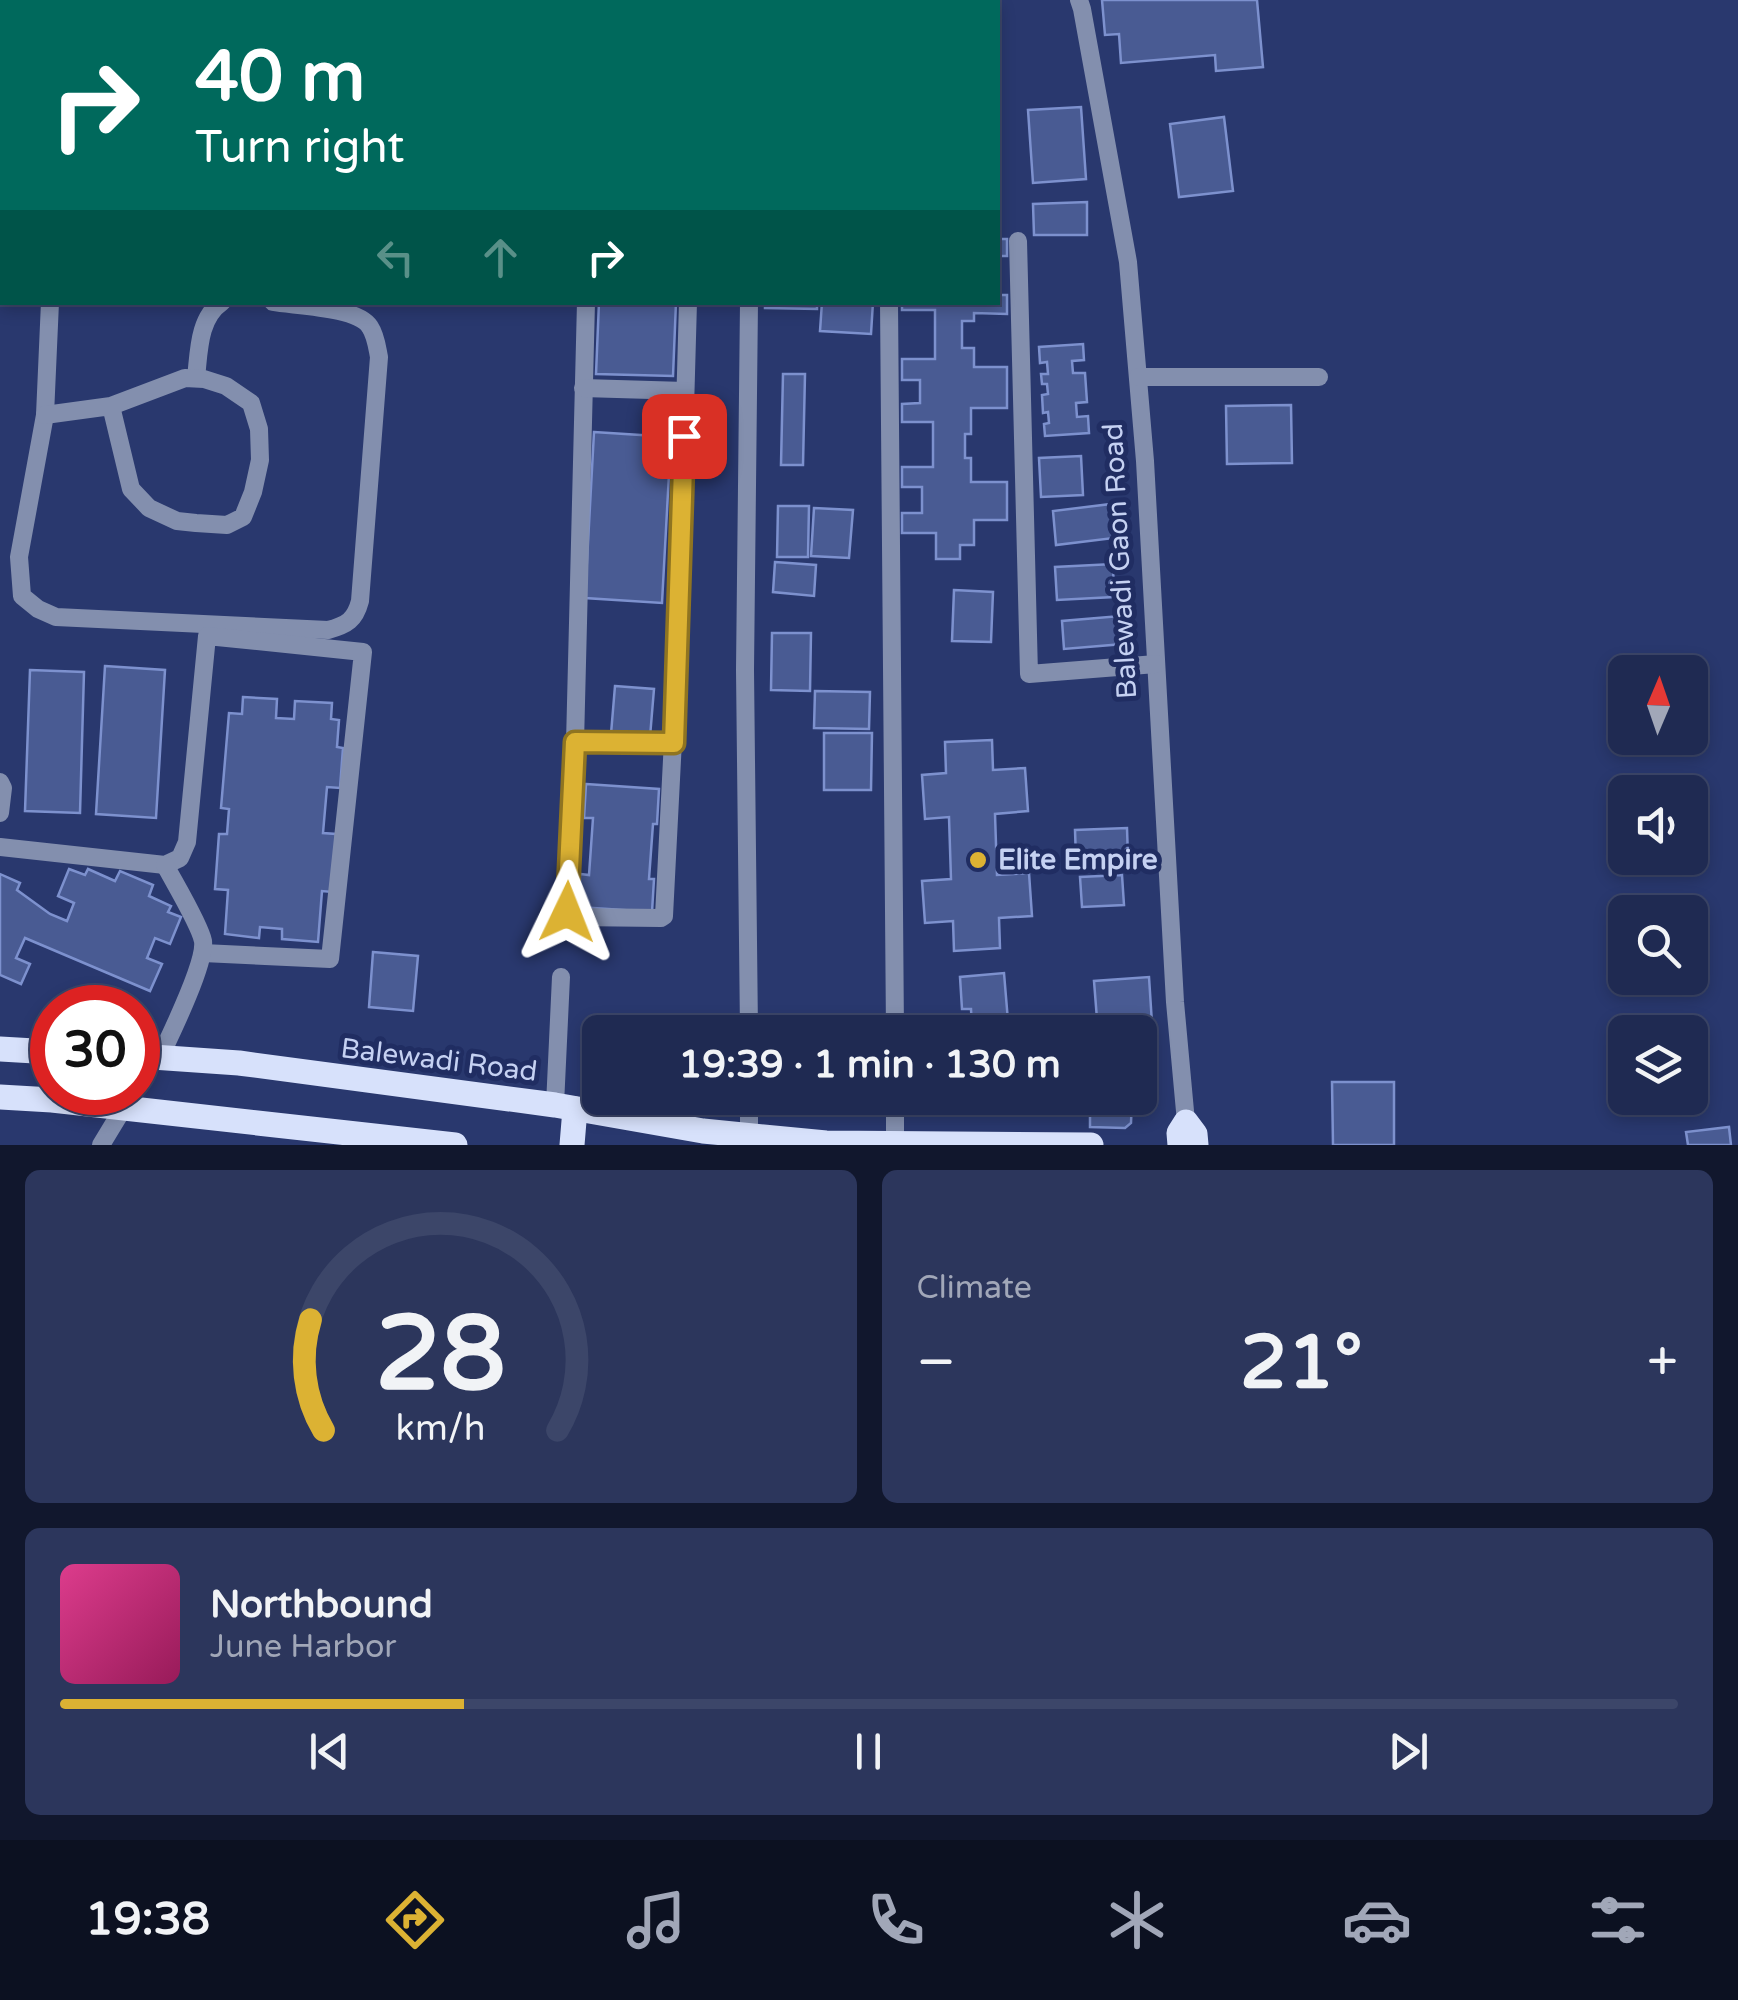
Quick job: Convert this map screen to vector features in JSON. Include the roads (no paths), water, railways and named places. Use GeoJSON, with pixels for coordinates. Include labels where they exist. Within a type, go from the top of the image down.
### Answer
{"type":"FeatureCollection","features":[{"type":"Feature","properties":{"kind":"main road"},"geometry":{"type":"LineString","coordinates":[[0,1049],[30,1051]]}},
{"type":"Feature","properties":{"kind":"main road","name":"Balewadi Road"},"geometry":{"type":"LineString","coordinates":[[160,1058],[239,1064],[565,1107],[702,1131],[826,1143],[1090,1145]]}},
{"type":"Feature","properties":{"kind":"main road"},"geometry":{"type":"LineString","coordinates":[[0,1097],[30,1099]]}},
{"type":"Feature","properties":{"kind":"main road"},"geometry":{"type":"LineString","coordinates":[[565,1107],[572,1145]]}},
{"type":"Feature","properties":{"kind":"main road"},"geometry":{"type":"LineString","coordinates":[[160,1112],[455,1145]]}},
{"type":"Feature","properties":{"kind":"street","name":"Balewadi Gaon Road"},"geometry":{"type":"LineString","coordinates":[[1078,0],[1128,262],[1146,461],[1176,1002],[1188,1138]]}},
{"type":"Feature","properties":{"kind":"street"},"geometry":{"type":"LineString","coordinates":[[1018,240],[1029,674],[1156,664]]}},
{"type":"Feature","properties":{"kind":"street"},"geometry":{"type":"LineString","coordinates":[[50,305],[45,416],[19,556],[22,596],[56,617],[328,630],[355,617],[360,602],[379,358],[370,325],[356,314],[293,305]]}},
{"type":"Feature","properties":{"kind":"street"},"geometry":{"type":"LineString","coordinates":[[196,378],[202,330],[218,305]]}},
{"type":"Feature","properties":{"kind":"street"},"geometry":{"type":"LineString","coordinates":[[586,305],[567,912],[573,918],[664,916],[674,743],[688,305]]}},
{"type":"Feature","properties":{"kind":"street"},"geometry":{"type":"LineString","coordinates":[[748,1015],[745,670],[750,305]]}},
{"type":"Feature","properties":{"kind":"street"},"geometry":{"type":"LineString","coordinates":[[889,305],[895,1015]]}},
{"type":"Feature","properties":{"kind":"street"},"geometry":{"type":"LineString","coordinates":[[1138,378],[1319,377]]}},
{"type":"Feature","properties":{"kind":"street"},"geometry":{"type":"LineString","coordinates":[[45,416],[110,406],[185,378],[226,386],[250,403],[259,428],[260,460],[242,518],[227,525],[176,521],[149,508],[132,489],[110,406]]}},
{"type":"Feature","properties":{"kind":"street"},"geometry":{"type":"LineString","coordinates":[[583,388],[685,391]]}},
{"type":"Feature","properties":{"kind":"street"},"geometry":{"type":"LineString","coordinates":[[0,846],[165,865],[180,858],[187,842],[207,636],[363,652],[330,959],[203,953]]}},
{"type":"Feature","properties":{"kind":"street"},"geometry":{"type":"LineString","coordinates":[[575,742],[674,743]]}},
{"type":"Feature","properties":{"kind":"street"},"geometry":{"type":"LineString","coordinates":[[0,782],[0,813]]}},
{"type":"Feature","properties":{"kind":"street"},"geometry":{"type":"LineString","coordinates":[[160,1043],[178,1020],[203,953],[203,939],[165,865]]}},
{"type":"Feature","properties":{"kind":"street"},"geometry":{"type":"LineString","coordinates":[[561,977],[565,1107]]}},
{"type":"Feature","properties":{"kind":"street"},"geometry":{"type":"LineString","coordinates":[[101,1145],[120,1115]]}},
{"type":"Feature","properties":{"kind":"street"},"geometry":{"type":"LineString","coordinates":[[749,1115],[750,1135]]}},
{"type":"Feature","properties":{"kind":"street"},"geometry":{"type":"LineString","coordinates":[[895,1115],[896,1143]]}},
{"type":"Feature","properties":{"kind":"place","name":"Elite Empire"},"geometry":{"type":"Point","coordinates":[978,860]}}]}
